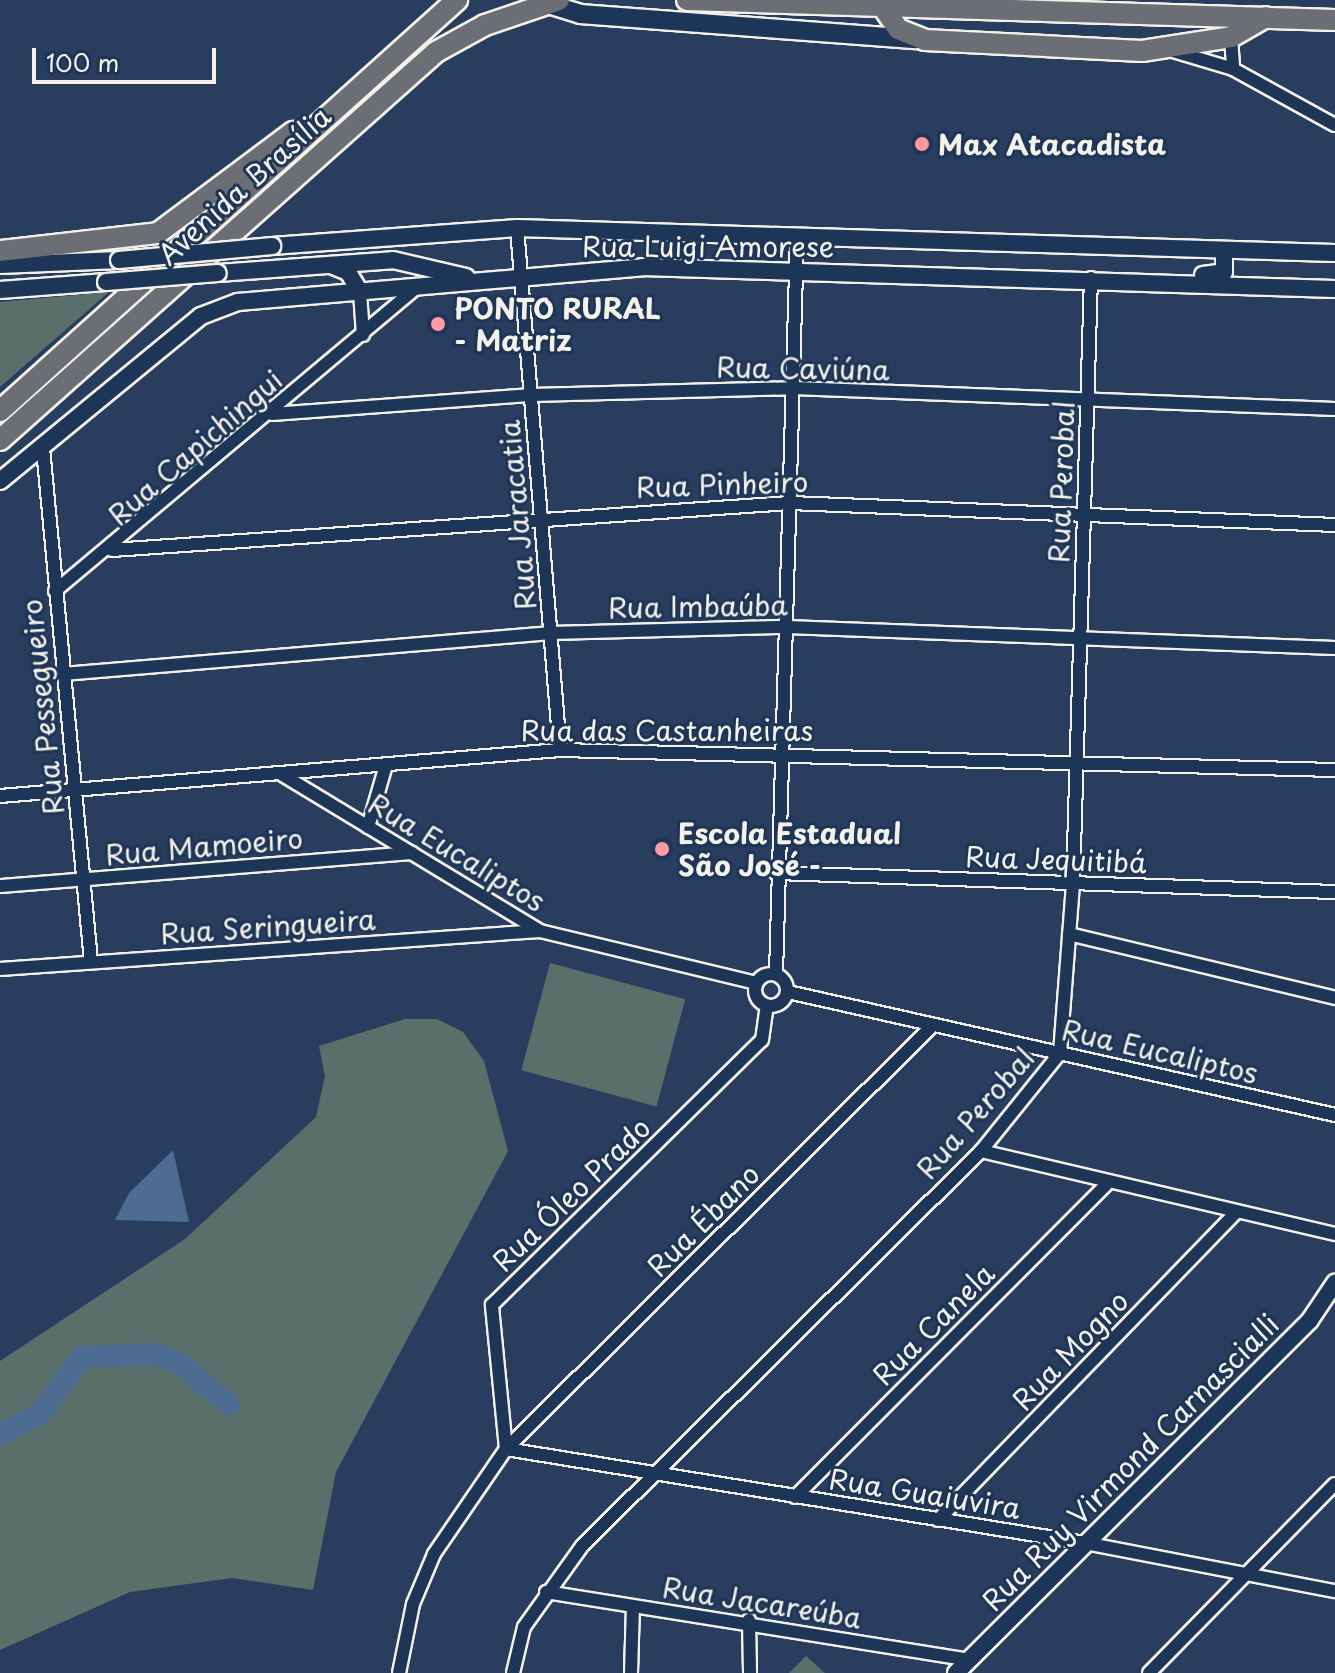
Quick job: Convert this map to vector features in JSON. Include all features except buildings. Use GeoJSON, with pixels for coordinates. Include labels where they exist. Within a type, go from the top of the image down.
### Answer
{"type":"FeatureCollection","features":[{"type":"Feature","properties":{"kind":"highway","name":"Avenida Brasília"},"geometry":{"type":"LineString","coordinates":[[0,411],[457,0]]}},
{"type":"Feature","properties":{"kind":"highway"},"geometry":{"type":"LineString","coordinates":[[687,0],[846,9],[878,0],[1335,20]]}},
{"type":"Feature","properties":{"kind":"highway"},"geometry":{"type":"LineString","coordinates":[[878,0],[898,29],[925,40],[1173,51],[1231,37],[1266,17]]}},
{"type":"Feature","properties":{"kind":"highway","name":"Avenida Brasília"},"geometry":{"type":"LineString","coordinates":[[0,440],[436,52],[548,1]]}},
{"type":"Feature","properties":{"kind":"highway"},"geometry":{"type":"LineString","coordinates":[[1166,14],[1231,37]]}},
{"type":"Feature","properties":{"kind":"highway"},"geometry":{"type":"LineString","coordinates":[[0,251],[129,240],[174,226],[371,77]]}},
{"type":"Feature","properties":{"kind":"main road"},"geometry":{"type":"LineString","coordinates":[[548,1],[580,14],[925,40]]}},
{"type":"Feature","properties":{"kind":"street"},"geometry":{"type":"LineString","coordinates":[[1231,37],[1233,69]]}},
{"type":"Feature","properties":{"kind":"street"},"geometry":{"type":"LineString","coordinates":[[1173,51],[1233,69],[1335,125]]}},
{"type":"Feature","properties":{"kind":"street","name":"Rua Luigi Amorese"},"geometry":{"type":"LineString","coordinates":[[0,265],[119,260],[517,228],[1335,253]]}},
{"type":"Feature","properties":{"kind":"street","name":"Rua Jaracatia"},"geometry":{"type":"LineString","coordinates":[[517,228],[560,750]]}},
{"type":"Feature","properties":{"kind":"street"},"geometry":{"type":"LineString","coordinates":[[776,974],[756,983],[756,997],[767,1006],[783,1002],[788,992],[776,974],[776,873],[787,627],[797,237]]}},
{"type":"Feature","properties":{"kind":"street"},"geometry":{"type":"LineString","coordinates":[[1149,280],[1224,272],[1224,251]]}},
{"type":"Feature","properties":{"kind":"street"},"geometry":{"type":"LineString","coordinates":[[0,290],[393,260],[476,279]]}},
{"type":"Feature","properties":{"kind":"street"},"geometry":{"type":"LineString","coordinates":[[326,265],[348,272],[360,292],[363,335]]}},
{"type":"Feature","properties":{"kind":"street","name":"Rua Luigi Amorese"},"geometry":{"type":"LineString","coordinates":[[0,481],[217,307],[416,288],[476,279],[643,267],[1091,278],[1335,289]]}},
{"type":"Feature","properties":{"kind":"street","name":"Rua Perobal"},"geometry":{"type":"LineString","coordinates":[[513,1673],[524,1627],[546,1592],[647,1474],[981,1151],[1060,1053],[1073,883],[1074,761],[1091,278]]}},
{"type":"Feature","properties":{"kind":"street","name":"Rua Capichingui"},"geometry":{"type":"LineString","coordinates":[[55,591],[112,550],[416,288]]}},
{"type":"Feature","properties":{"kind":"street","name":"Rua Caviúna"},"geometry":{"type":"LineString","coordinates":[[272,414],[532,395],[793,388],[1087,402],[1335,409]]}},
{"type":"Feature","properties":{"kind":"street","name":"Rua Pessegueiro"},"geometry":{"type":"LineString","coordinates":[[43,448],[91,962]]}},
{"type":"Feature","properties":{"kind":"street","name":"Rua Pinheiro"},"geometry":{"type":"LineString","coordinates":[[112,550],[542,515],[790,503],[1335,525]]}},
{"type":"Feature","properties":{"kind":"street","name":"Rua Imbaúba"},"geometry":{"type":"LineString","coordinates":[[63,674],[551,633],[787,627],[1335,648]]}},
{"type":"Feature","properties":{"kind":"street","name":"Rua das Castanheiras"},"geometry":{"type":"LineString","coordinates":[[0,796],[560,750],[782,752],[1335,770]]}},
{"type":"Feature","properties":{"kind":"street"},"geometry":{"type":"LineString","coordinates":[[368,827],[386,765]]}},
{"type":"Feature","properties":{"kind":"street","name":"Rua Eucaliptos"},"geometry":{"type":"LineString","coordinates":[[281,774],[540,931],[756,983]]}},
{"type":"Feature","properties":{"kind":"street","name":"Rua Mamoeiro"},"geometry":{"type":"LineString","coordinates":[[0,886],[412,853]]}},
{"type":"Feature","properties":{"kind":"street","name":"Rua Jequitibá"},"geometry":{"type":"LineString","coordinates":[[776,873],[1335,892]]}},
{"type":"Feature","properties":{"kind":"street","name":"Rua Seringueira"},"geometry":{"type":"LineString","coordinates":[[0,969],[540,931]]}},
{"type":"Feature","properties":{"kind":"street"},"geometry":{"type":"LineString","coordinates":[[1069,934],[1335,998]]}},
{"type":"Feature","properties":{"kind":"street","name":"Rua Eucaliptos"},"geometry":{"type":"LineString","coordinates":[[788,992],[1335,1115]]}},
{"type":"Feature","properties":{"kind":"street","name":"Rua Óleo Prado"},"geometry":{"type":"LineString","coordinates":[[506,1449],[492,1305],[762,1040],[767,1006]]}},
{"type":"Feature","properties":{"kind":"street","name":"Rua Ébano"},"geometry":{"type":"LineString","coordinates":[[399,1673],[413,1604],[434,1554],[506,1449],[933,1025]]}},
{"type":"Feature","properties":{"kind":"street"},"geometry":{"type":"LineString","coordinates":[[981,1151],[1106,1185],[1335,1234]]}},
{"type":"Feature","properties":{"kind":"street","name":"Rua Canela"},"geometry":{"type":"LineString","coordinates":[[795,1497],[1106,1185]]}},
{"type":"Feature","properties":{"kind":"street","name":"Rua Mogno"},"geometry":{"type":"LineString","coordinates":[[938,1520],[1236,1213]]}},
{"type":"Feature","properties":{"kind":"street","name":"Rua Ruy Virmond Carnascialli"},"geometry":{"type":"LineString","coordinates":[[956,1673],[1310,1320],[1335,1283]]}},
{"type":"Feature","properties":{"kind":"street","name":"Rua Guaiuvira"},"geometry":{"type":"LineString","coordinates":[[506,1449],[1085,1543],[1335,1591]]}},
{"type":"Feature","properties":{"kind":"street"},"geometry":{"type":"LineString","coordinates":[[1149,1673],[1335,1484]]}},
{"type":"Feature","properties":{"kind":"street","name":"Rua Jacareúba"},"geometry":{"type":"LineString","coordinates":[[546,1592],[633,1607],[749,1620],[970,1660]]}},
{"type":"Feature","properties":{"kind":"street"},"geometry":{"type":"LineString","coordinates":[[631,1673],[633,1607]]}},
{"type":"Feature","properties":{"kind":"street"},"geometry":{"type":"LineString","coordinates":[[749,1620],[750,1673]]}},
{"type":"Feature","properties":{"kind":"green space"},"geometry":{"type":"Polygon","coordinates":[[[109,292],[0,387],[0,302],[109,292]]]}},
{"type":"Feature","properties":{"kind":"green space"},"geometry":{"type":"Polygon","coordinates":[[[550,963],[685,999],[657,1106],[521,1070],[550,963]]]}},
{"type":"Feature","properties":{"kind":"green space"},"geometry":{"type":"Polygon","coordinates":[[[405,1019],[437,1019],[463,1032],[484,1061],[508,1151],[336,1472],[313,1590],[232,1578],[130,1592],[0,1650],[0,1361],[185,1239],[316,1117],[325,1076],[319,1046],[405,1019]]]}},
{"type":"Feature","properties":{"kind":"green space"},"geometry":{"type":"Polygon","coordinates":[[[806,1656],[825,1673],[789,1673],[806,1656]]]}},
{"type":"Feature","properties":{"kind":"water"},"geometry":{"type":"Polygon","coordinates":[[[173,1150],[189,1222],[115,1220],[129,1193],[173,1150]]]}},
{"type":"Feature","properties":{"kind":"waterway"},"geometry":{"type":"LineString","coordinates":[[0,1435],[40,1413],[82,1357],[156,1354],[181,1364],[229,1405]]}},
{"type":"Feature","properties":{"kind":"place","name":"Max Atacadista"},"geometry":{"type":"Point","coordinates":[922,144]}},
{"type":"Feature","properties":{"kind":"place","name":"PONTO RURAL - Matriz"},"geometry":{"type":"Point","coordinates":[438,324]}},
{"type":"Feature","properties":{"kind":"place","name":"Escola Estadual São José -"},"geometry":{"type":"Point","coordinates":[662,849]}}]}
